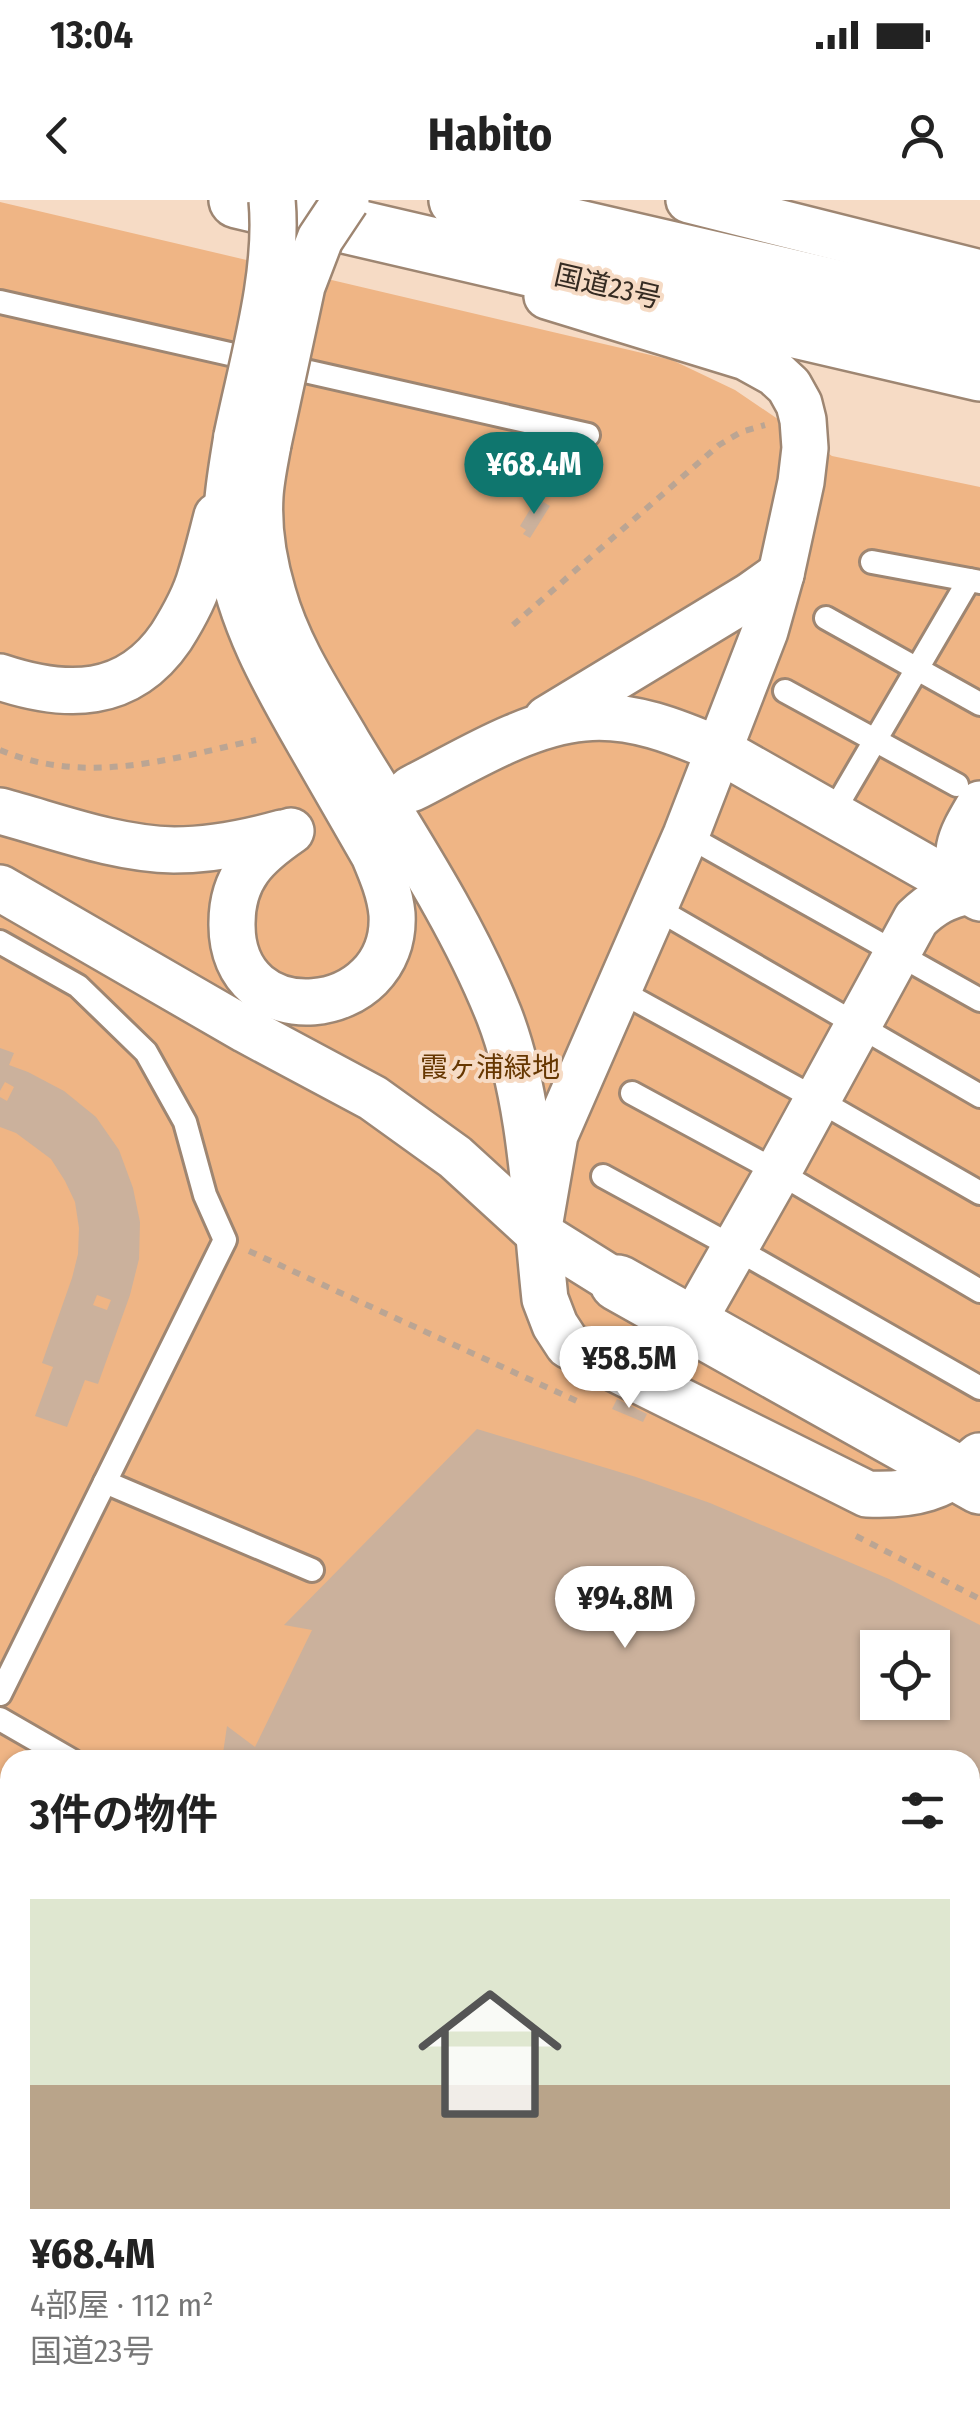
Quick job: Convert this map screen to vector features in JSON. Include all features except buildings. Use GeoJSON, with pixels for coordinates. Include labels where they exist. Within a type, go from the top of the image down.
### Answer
{"type":"FeatureCollection","features":[{"type":"Feature","properties":{"kind":"main road","name":"国道23号"},"geometry":{"type":"LineString","coordinates":[[235,200],[980,373]]}},
{"type":"Feature","properties":{"kind":"main road","name":"国道23号"},"geometry":{"type":"LineString","coordinates":[[457,200],[980,321]]}},
{"type":"Feature","properties":{"kind":"main road"},"geometry":{"type":"LineString","coordinates":[[618,1283],[973,1472]]}},
{"type":"Feature","properties":{"kind":"street"},"geometry":{"type":"LineString","coordinates":[[235,200],[746,358],[775,373],[799,404],[805,448],[802,482],[765,631],[686,835],[555,1135],[538,1232]]}},
{"type":"Feature","properties":{"kind":"street"},"geometry":{"type":"LineString","coordinates":[[272,200],[275,228],[252,440],[272,594],[313,684],[460,930],[499,1016],[523,1103],[545,1299],[555,1326],[568,1345],[867,1494],[920,1492],[973,1472]]}},
{"type":"Feature","properties":{"kind":"street"},"geometry":{"type":"LineString","coordinates":[[0,677],[32,688],[87,691],[136,674],[160,652],[181,622],[200,579],[320,239],[346,200]]}},
{"type":"Feature","properties":{"kind":"street"},"geometry":{"type":"LineString","coordinates":[[689,200],[980,273]]}},
{"type":"Feature","properties":{"kind":"street"},"geometry":{"type":"LineString","coordinates":[[0,811],[101,838],[173,850],[243,844],[306,826],[267,848],[248,867],[236,891],[232,949],[242,972],[260,989],[284,1000],[310,1002],[336,998],[357,988],[376,970],[387,946],[392,917],[387,886],[374,855],[268,672],[238,594],[228,548],[227,500],[252,440]]}},
{"type":"Feature","properties":{"kind":"street"},"geometry":{"type":"LineString","coordinates":[[411,789],[520,735],[781,574]]}},
{"type":"Feature","properties":{"kind":"street"},"geometry":{"type":"LineString","coordinates":[[520,735],[584,718],[613,718],[681,734],[719,750],[974,895]]}},
{"type":"Feature","properties":{"kind":"street"},"geometry":{"type":"LineString","coordinates":[[969,795],[957,854],[960,873],[974,895]]}},
{"type":"Feature","properties":{"kind":"street"},"geometry":{"type":"LineString","coordinates":[[0,888],[246,1030],[373,1098],[455,1157],[538,1232],[618,1283]]}},
{"type":"Feature","properties":{"kind":"street"},"geometry":{"type":"LineString","coordinates":[[691,1325],[916,919],[948,896],[974,895]]}},
{"type":"Feature","properties":{"kind":"lane"},"geometry":{"type":"LineString","coordinates":[[0,302],[588,435]]}},
{"type":"Feature","properties":{"kind":"lane"},"geometry":{"type":"LineString","coordinates":[[832,814],[917,668],[975,581],[872,562]]}},
{"type":"Feature","properties":{"kind":"lane"},"geometry":{"type":"LineString","coordinates":[[826,618],[980,704]]}},
{"type":"Feature","properties":{"kind":"lane"},"geometry":{"type":"LineString","coordinates":[[785,691],[969,795]]}},
{"type":"Feature","properties":{"kind":"lane"},"geometry":{"type":"LineString","coordinates":[[686,835],[980,1000]]}},
{"type":"Feature","properties":{"kind":"lane"},"geometry":{"type":"LineString","coordinates":[[654,907],[980,1096]]}},
{"type":"Feature","properties":{"kind":"lane"},"geometry":{"type":"LineString","coordinates":[[0,942],[78,986],[146,1052],[185,1122],[204,1195],[226,1240],[0,1694]]}},
{"type":"Feature","properties":{"kind":"lane"},"geometry":{"type":"LineString","coordinates":[[618,990],[980,1193]]}},
{"type":"Feature","properties":{"kind":"lane"},"geometry":{"type":"LineString","coordinates":[[632,1093],[778,1172],[980,1290]]}},
{"type":"Feature","properties":{"kind":"lane"},"geometry":{"type":"LineString","coordinates":[[604,1176],[980,1388]]}},
{"type":"Feature","properties":{"kind":"lane"},"geometry":{"type":"LineString","coordinates":[[105,1482],[312,1570]]}},
{"type":"Feature","properties":{"kind":"lane"},"geometry":{"type":"LineString","coordinates":[[0,1719],[53,1750]]}},
{"type":"Feature","properties":{"kind":"path"},"geometry":{"type":"LineString","coordinates":[[513,626],[719,445],[741,432],[767,424],[803,420]]}},
{"type":"Feature","properties":{"kind":"path"},"geometry":{"type":"LineString","coordinates":[[0,750],[50,765],[90,769],[134,766],[256,740]]}},
{"type":"Feature","properties":{"kind":"path"},"geometry":{"type":"LineString","coordinates":[[226,1240],[596,1410]]}},
{"type":"Feature","properties":{"kind":"path"},"geometry":{"type":"LineString","coordinates":[[854,1534],[980,1599]]}},
{"type":"Feature","properties":{"kind":"green space","name":"霞ヶ浦緑地"},"geometry":{"type":"Polygon","coordinates":[[[0,202],[672,360],[735,390],[832,456],[980,487],[980,1750],[0,1750],[0,202]]]}}]}
